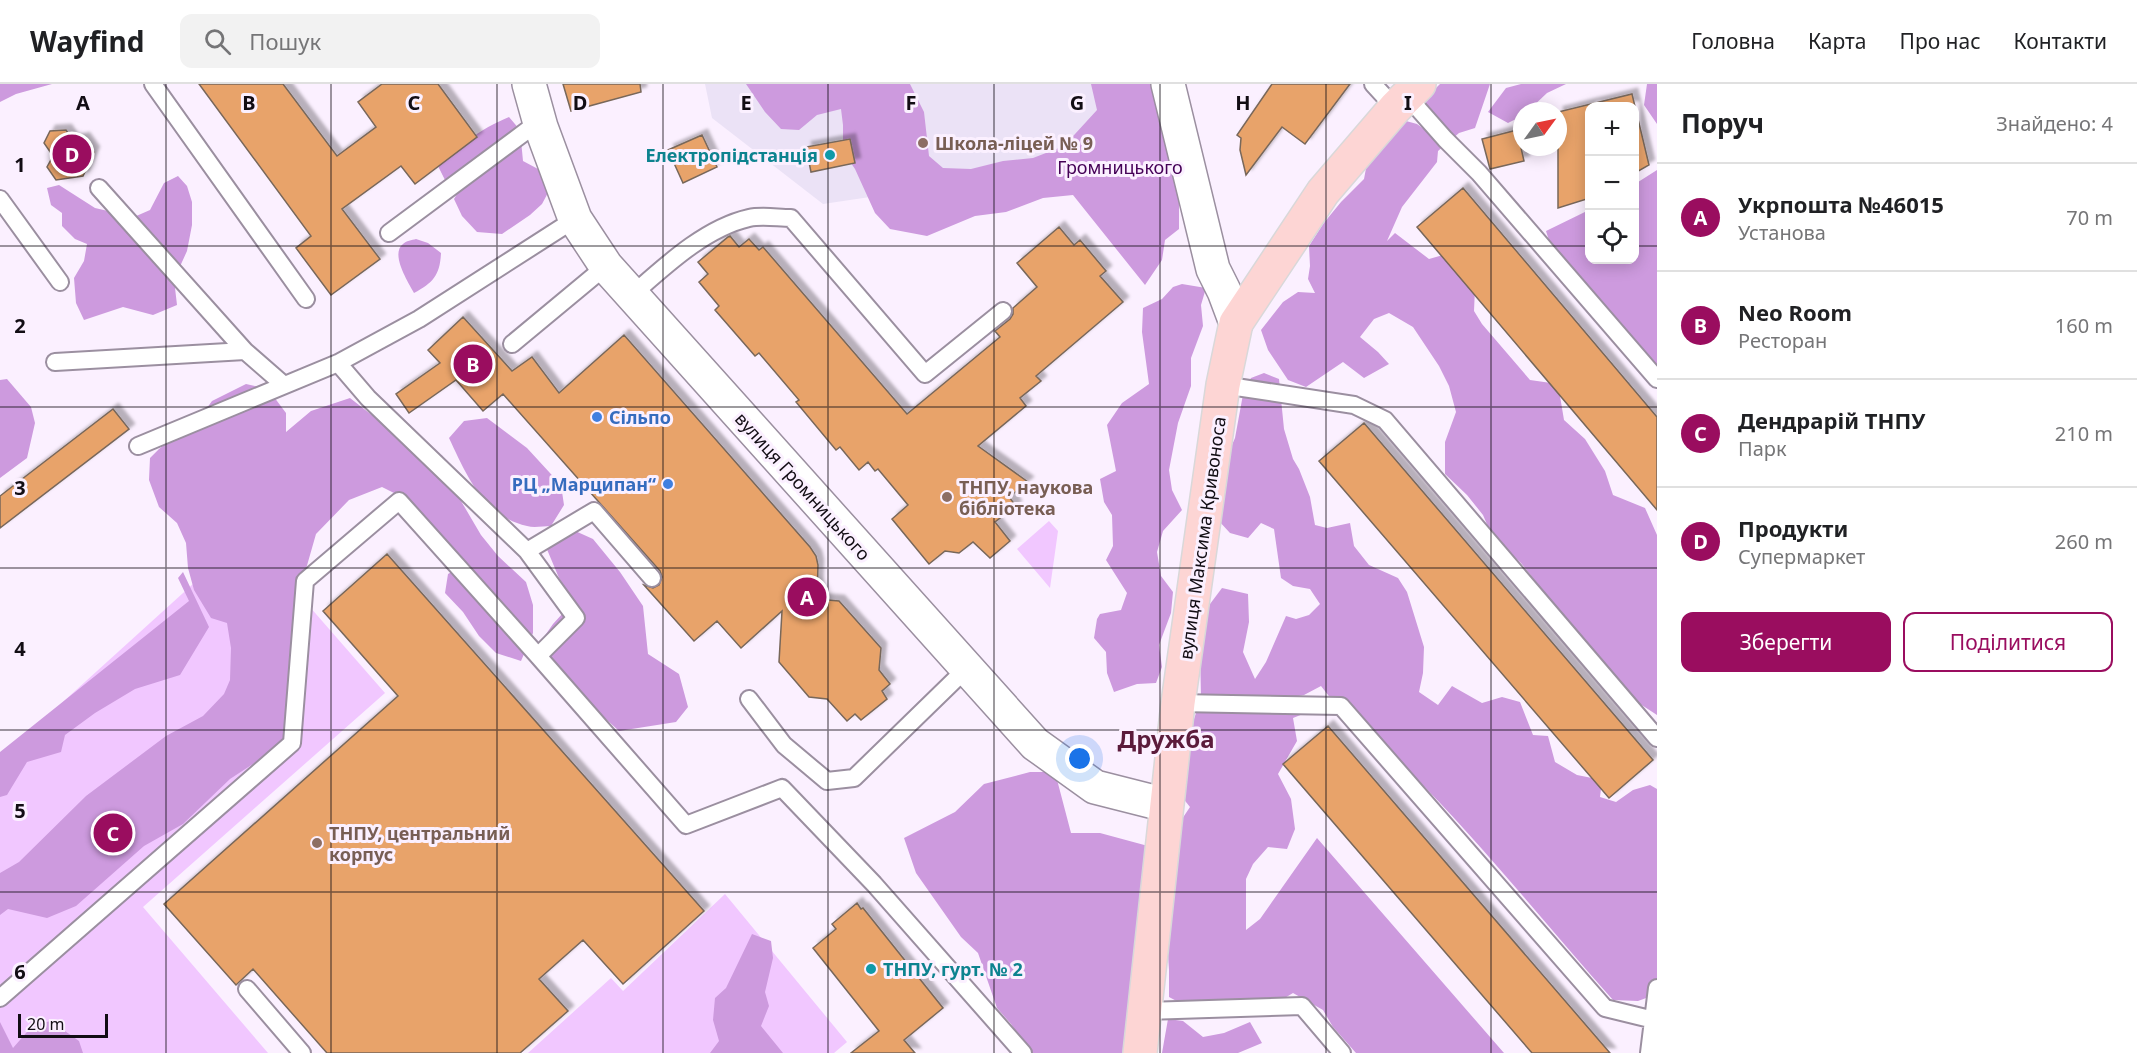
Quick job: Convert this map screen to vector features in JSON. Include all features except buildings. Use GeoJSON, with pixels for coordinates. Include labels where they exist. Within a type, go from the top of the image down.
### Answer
{"type":"FeatureCollection","features":[{"type":"Feature","properties":{"kind":"main road","name":"вулиця Максима Кривоноса"},"geometry":{"type":"LineString","coordinates":[[1140,1053],[1178,703],[1223,386],[1236,323],[1323,192],[1398,93]]}},
{"type":"Feature","properties":{"kind":"street","name":"вулиця Громницького"},"geometry":{"type":"LineString","coordinates":[[530,84],[541,127],[575,219],[606,266],[1035,744],[1095,787],[1167,805]]}},
{"type":"Feature","properties":{"kind":"street"},"geometry":{"type":"LineString","coordinates":[[1168,84],[1213,269],[1236,323]]}},
{"type":"Feature","properties":{"kind":"lane"},"geometry":{"type":"LineString","coordinates":[[153,84],[306,299]]}},
{"type":"Feature","properties":{"kind":"lane"},"geometry":{"type":"LineString","coordinates":[[1398,93],[1479,173],[1657,379]]}},
{"type":"Feature","properties":{"kind":"lane"},"geometry":{"type":"LineString","coordinates":[[389,233],[529,129],[541,127]]}},
{"type":"Feature","properties":{"kind":"lane"},"geometry":{"type":"LineString","coordinates":[[99,188],[245,351],[284,385]]}},
{"type":"Feature","properties":{"kind":"lane"},"geometry":{"type":"LineString","coordinates":[[0,199],[60,282]]}},
{"type":"Feature","properties":{"kind":"lane"},"geometry":{"type":"LineString","coordinates":[[632,295],[672,260],[714,232],[750,217],[791,218],[925,374],[1003,311]]}},
{"type":"Feature","properties":{"kind":"lane"},"geometry":{"type":"LineString","coordinates":[[138,446],[338,363],[419,319],[575,219]]}},
{"type":"Feature","properties":{"kind":"lane"},"geometry":{"type":"LineString","coordinates":[[512,344],[606,266]]}},
{"type":"Feature","properties":{"kind":"lane"},"geometry":{"type":"LineString","coordinates":[[55,362],[245,351]]}},
{"type":"Feature","properties":{"kind":"lane"},"geometry":{"type":"LineString","coordinates":[[338,363],[368,398],[527,551],[576,618],[538,656]]}},
{"type":"Feature","properties":{"kind":"lane"},"geometry":{"type":"LineString","coordinates":[[1223,386],[1354,405],[1384,420],[1657,738]]}},
{"type":"Feature","properties":{"kind":"lane"},"geometry":{"type":"LineString","coordinates":[[0,998],[292,743],[305,582],[399,501],[686,825],[782,788],[874,884],[1023,1053]]}},
{"type":"Feature","properties":{"kind":"lane"},"geometry":{"type":"LineString","coordinates":[[527,551],[594,511],[652,579]]}},
{"type":"Feature","properties":{"kind":"lane"},"geometry":{"type":"LineString","coordinates":[[749,699],[784,745],[827,781],[854,778],[967,668]]}},
{"type":"Feature","properties":{"kind":"lane"},"geometry":{"type":"LineString","coordinates":[[1178,703],[1341,706],[1605,1008],[1654,1020]]}},
{"type":"Feature","properties":{"kind":"lane"},"geometry":{"type":"LineString","coordinates":[[1649,1053],[1657,988]]}},
{"type":"Feature","properties":{"kind":"lane"},"geometry":{"type":"LineString","coordinates":[[247,989],[302,1053]]}},
{"type":"Feature","properties":{"kind":"lane"},"geometry":{"type":"LineString","coordinates":[[1146,1011],[1302,1006],[1342,1053]]}},
{"type":"Feature","properties":{"kind":"shaded area","name":"Школа-ліцей № 9"},"geometry":{"type":"Polygon","coordinates":[[[705,84],[1143,84],[1072,167],[823,204],[712,118],[705,84]]]}},
{"type":"Feature","properties":{"kind":"shaded area"},"geometry":{"type":"Polygon","coordinates":[[[1049,521],[1058,531],[1050,588],[1017,549],[1049,521]]]}},
{"type":"Feature","properties":{"kind":"shaded area"},"geometry":{"type":"Polygon","coordinates":[[[247,535],[385,693],[143,907],[268,1053],[0,1053],[0,759],[247,535]]]}},
{"type":"Feature","properties":{"kind":"shaded area"},"geometry":{"type":"Polygon","coordinates":[[[725,894],[847,1042],[834,1053],[528,1053],[611,978],[623,991],[725,894]]]}},
{"type":"Feature","properties":{"kind":"green space"},"geometry":{"type":"Polygon","coordinates":[[[0,84],[52,84],[16,94],[0,102],[0,84]]]}},
{"type":"Feature","properties":{"kind":"green space","name":"Громницького"},"geometry":{"type":"Polygon","coordinates":[[[746,84],[910,84],[924,112],[929,156],[943,168],[971,169],[1003,161],[1033,158],[1064,146],[1097,110],[1091,84],[1157,84],[1179,184],[1179,229],[1165,240],[1162,260],[1145,285],[1073,195],[1043,198],[1006,212],[975,216],[927,236],[890,229],[875,213],[855,169],[843,151],[841,109],[817,115],[799,130],[781,129],[765,112],[746,84]]]}},
{"type":"Feature","properties":{"kind":"green space"},"geometry":{"type":"Polygon","coordinates":[[[1440,84],[1490,84],[1475,128],[1459,133],[1438,151],[1437,162],[1402,207],[1387,241],[1395,233],[1429,259],[1450,253],[1475,288],[1474,311],[1482,324],[1530,380],[1558,384],[1564,420],[1585,439],[1605,471],[1613,495],[1645,508],[1657,535],[1657,715],[1634,700],[1598,660],[1521,563],[1492,536],[1483,515],[1467,495],[1445,474],[1445,442],[1456,412],[1449,386],[1439,366],[1413,327],[1389,313],[1374,319],[1360,337],[1389,364],[1364,378],[1343,362],[1306,387],[1288,380],[1268,350],[1261,330],[1283,302],[1298,292],[1315,293],[1308,279],[1309,246],[1341,202],[1364,179],[1368,158],[1388,134],[1406,121],[1417,124],[1428,132],[1426,116],[1418,106],[1440,84]]]}},
{"type":"Feature","properties":{"kind":"green space"},"geometry":{"type":"Polygon","coordinates":[[[1521,84],[1566,84],[1547,93],[1538,102],[1513,102],[1513,120],[1508,123],[1488,112],[1506,88],[1521,84]]]}},
{"type":"Feature","properties":{"kind":"green space"},"geometry":{"type":"Polygon","coordinates":[[[1647,84],[1657,84],[1657,124],[1644,105],[1647,84]]]}},
{"type":"Feature","properties":{"kind":"green space"},"geometry":{"type":"Polygon","coordinates":[[[509,117],[520,130],[523,161],[538,169],[550,189],[542,204],[502,234],[477,232],[462,216],[454,199],[460,189],[445,180],[438,166],[471,138],[509,117]]]}},
{"type":"Feature","properties":{"kind":"green space"},"geometry":{"type":"Polygon","coordinates":[[[1657,170],[1657,367],[1615,340],[1615,316],[1565,266],[1550,243],[1546,231],[1585,212],[1585,264],[1639,264],[1639,181],[1657,170]]]}},
{"type":"Feature","properties":{"kind":"green space"},"geometry":{"type":"Polygon","coordinates":[[[178,176],[187,186],[192,202],[192,225],[187,251],[177,273],[175,288],[177,305],[153,315],[123,307],[84,320],[76,303],[74,278],[84,261],[87,244],[75,239],[62,226],[62,213],[51,205],[47,188],[59,185],[95,208],[134,217],[150,210],[164,183],[178,176]]]}},
{"type":"Feature","properties":{"kind":"green space"},"geometry":{"type":"Polygon","coordinates":[[[416,239],[428,243],[441,253],[439,267],[434,278],[414,293],[401,268],[398,254],[403,244],[416,239]]]}},
{"type":"Feature","properties":{"kind":"green space"},"geometry":{"type":"Polygon","coordinates":[[[1182,284],[1206,288],[1201,305],[1203,326],[1191,358],[1191,386],[1178,423],[1169,470],[1172,490],[1182,510],[1163,531],[1157,552],[1161,576],[1173,592],[1171,613],[1159,645],[1162,667],[1156,683],[1137,684],[1114,692],[1107,673],[1106,652],[1094,638],[1100,614],[1121,610],[1127,593],[1106,560],[1113,546],[1112,515],[1104,502],[1100,479],[1116,471],[1107,425],[1122,403],[1149,384],[1142,332],[1143,308],[1162,299],[1173,287],[1182,284]]]}},
{"type":"Feature","properties":{"kind":"green space"},"geometry":{"type":"Polygon","coordinates":[[[1264,373],[1279,379],[1284,429],[1293,459],[1310,497],[1315,525],[1327,528],[1350,523],[1354,546],[1369,565],[1398,578],[1407,592],[1424,647],[1423,673],[1419,692],[1438,705],[1452,686],[1482,703],[1502,697],[1520,702],[1533,735],[1548,736],[1555,762],[1577,775],[1602,780],[1600,797],[1616,802],[1633,790],[1650,785],[1657,789],[1657,994],[1638,1001],[1613,1000],[1437,799],[1410,772],[1390,774],[1321,686],[1304,695],[1281,699],[1308,712],[1293,718],[1297,741],[1278,774],[1291,799],[1295,829],[1287,849],[1268,847],[1253,864],[1246,879],[1246,930],[1260,919],[1317,838],[1504,1053],[1356,1053],[1333,1027],[1323,1010],[1293,993],[1278,1002],[1186,1006],[1169,997],[1166,924],[1182,819],[1190,807],[1182,797],[1191,728],[1201,698],[1200,647],[1203,623],[1210,604],[1222,588],[1248,594],[1249,622],[1243,652],[1255,679],[1266,662],[1286,616],[1296,619],[1309,615],[1320,604],[1310,589],[1293,586],[1281,578],[1274,529],[1261,523],[1248,538],[1230,533],[1218,520],[1228,454],[1235,438],[1244,389],[1251,378],[1264,373]]]}},
{"type":"Feature","properties":{"kind":"green space"},"geometry":{"type":"Polygon","coordinates":[[[7,379],[31,407],[35,423],[27,458],[0,478],[0,380],[7,379]]]}},
{"type":"Feature","properties":{"kind":"green space"},"geometry":{"type":"Polygon","coordinates":[[[246,384],[268,389],[286,413],[286,432],[311,411],[350,398],[382,423],[411,452],[442,455],[451,484],[481,535],[498,556],[526,582],[533,605],[533,633],[521,661],[496,653],[479,636],[463,612],[445,593],[448,574],[464,565],[406,499],[382,487],[349,500],[316,534],[300,590],[286,738],[262,758],[230,779],[183,824],[144,846],[76,906],[47,918],[8,909],[0,915],[0,873],[19,862],[86,796],[166,736],[203,716],[224,694],[230,680],[231,648],[227,623],[211,618],[194,590],[188,568],[186,543],[177,523],[159,507],[149,480],[150,458],[199,419],[212,401],[246,384]]]}},
{"type":"Feature","properties":{"kind":"green space"},"geometry":{"type":"Polygon","coordinates":[[[487,418],[527,448],[561,485],[564,505],[551,526],[530,527],[512,521],[499,513],[478,492],[462,466],[449,438],[464,421],[487,418]]]}},
{"type":"Feature","properties":{"kind":"green space"},"geometry":{"type":"Polygon","coordinates":[[[573,530],[593,539],[620,572],[643,606],[648,654],[679,674],[688,707],[676,722],[619,731],[581,696],[539,644],[574,601],[559,578],[546,547],[573,530]]]}},
{"type":"Feature","properties":{"kind":"green space"},"geometry":{"type":"Polygon","coordinates":[[[183,572],[209,627],[180,675],[135,689],[95,713],[65,735],[61,752],[27,762],[7,795],[0,797],[0,752],[189,601],[178,578],[183,572]]]}},
{"type":"Feature","properties":{"kind":"green space"},"geometry":{"type":"Polygon","coordinates":[[[1030,772],[1055,772],[1071,833],[1100,833],[1148,846],[1126,1053],[1031,1053],[997,1008],[978,953],[961,937],[916,873],[904,838],[955,812],[984,784],[1030,772]]]}},
{"type":"Feature","properties":{"kind":"green space"},"geometry":{"type":"Polygon","coordinates":[[[752,934],[771,941],[773,958],[765,992],[769,1006],[761,1026],[783,1053],[710,1053],[719,1041],[713,1020],[715,998],[726,988],[752,934]]]}},
{"type":"Feature","properties":{"kind":"green space"},"geometry":{"type":"Polygon","coordinates":[[[1168,1019],[1183,1021],[1203,1037],[1224,1033],[1250,1022],[1262,1043],[1238,1053],[1162,1053],[1168,1019]]]}},
{"type":"Feature","properties":{"kind":"green space"},"geometry":{"type":"Polygon","coordinates":[[[51,1021],[79,1041],[83,1053],[0,1053],[0,1022],[13,1048],[33,1025],[51,1021]]]}},
{"type":"Feature","properties":{"kind":"place","name":"Школа-ліцей № 9"},"geometry":{"type":"Point","coordinates":[923,143]}},
{"type":"Feature","properties":{"kind":"place","name":"Продукти"},"geometry":{"type":"Point","coordinates":[72,154]}},
{"type":"Feature","properties":{"kind":"place","name":"Електропідстанція"},"geometry":{"type":"Point","coordinates":[830,155]}},
{"type":"Feature","properties":{"kind":"place","name":"Neo Room"},"geometry":{"type":"Point","coordinates":[473,364]}},
{"type":"Feature","properties":{"kind":"place","name":"Сільпо"},"geometry":{"type":"Point","coordinates":[597,417]}},
{"type":"Feature","properties":{"kind":"place","name":"РЦ „Марципан“"},"geometry":{"type":"Point","coordinates":[668,484]}},
{"type":"Feature","properties":{"kind":"place","name":"ТНПУ, наукова бібліотека"},"geometry":{"type":"Point","coordinates":[947,497]}},
{"type":"Feature","properties":{"kind":"place","name":"Укрпошта №46015"},"geometry":{"type":"Point","coordinates":[807,597]}},
{"type":"Feature","properties":{"kind":"place","name":"Дендрарій ТНПУ"},"geometry":{"type":"Point","coordinates":[113,833]}},
{"type":"Feature","properties":{"kind":"place","name":"ТНПУ, центральний корпус"},"geometry":{"type":"Point","coordinates":[317,843]}},
{"type":"Feature","properties":{"kind":"place","name":"ТНПУ, гурт. № 2"},"geometry":{"type":"Point","coordinates":[871,969]}},
{"type":"Feature","properties":{"kind":"district","name":"Дружба"},"geometry":{"type":"Point","coordinates":[1166,738]}}]}
